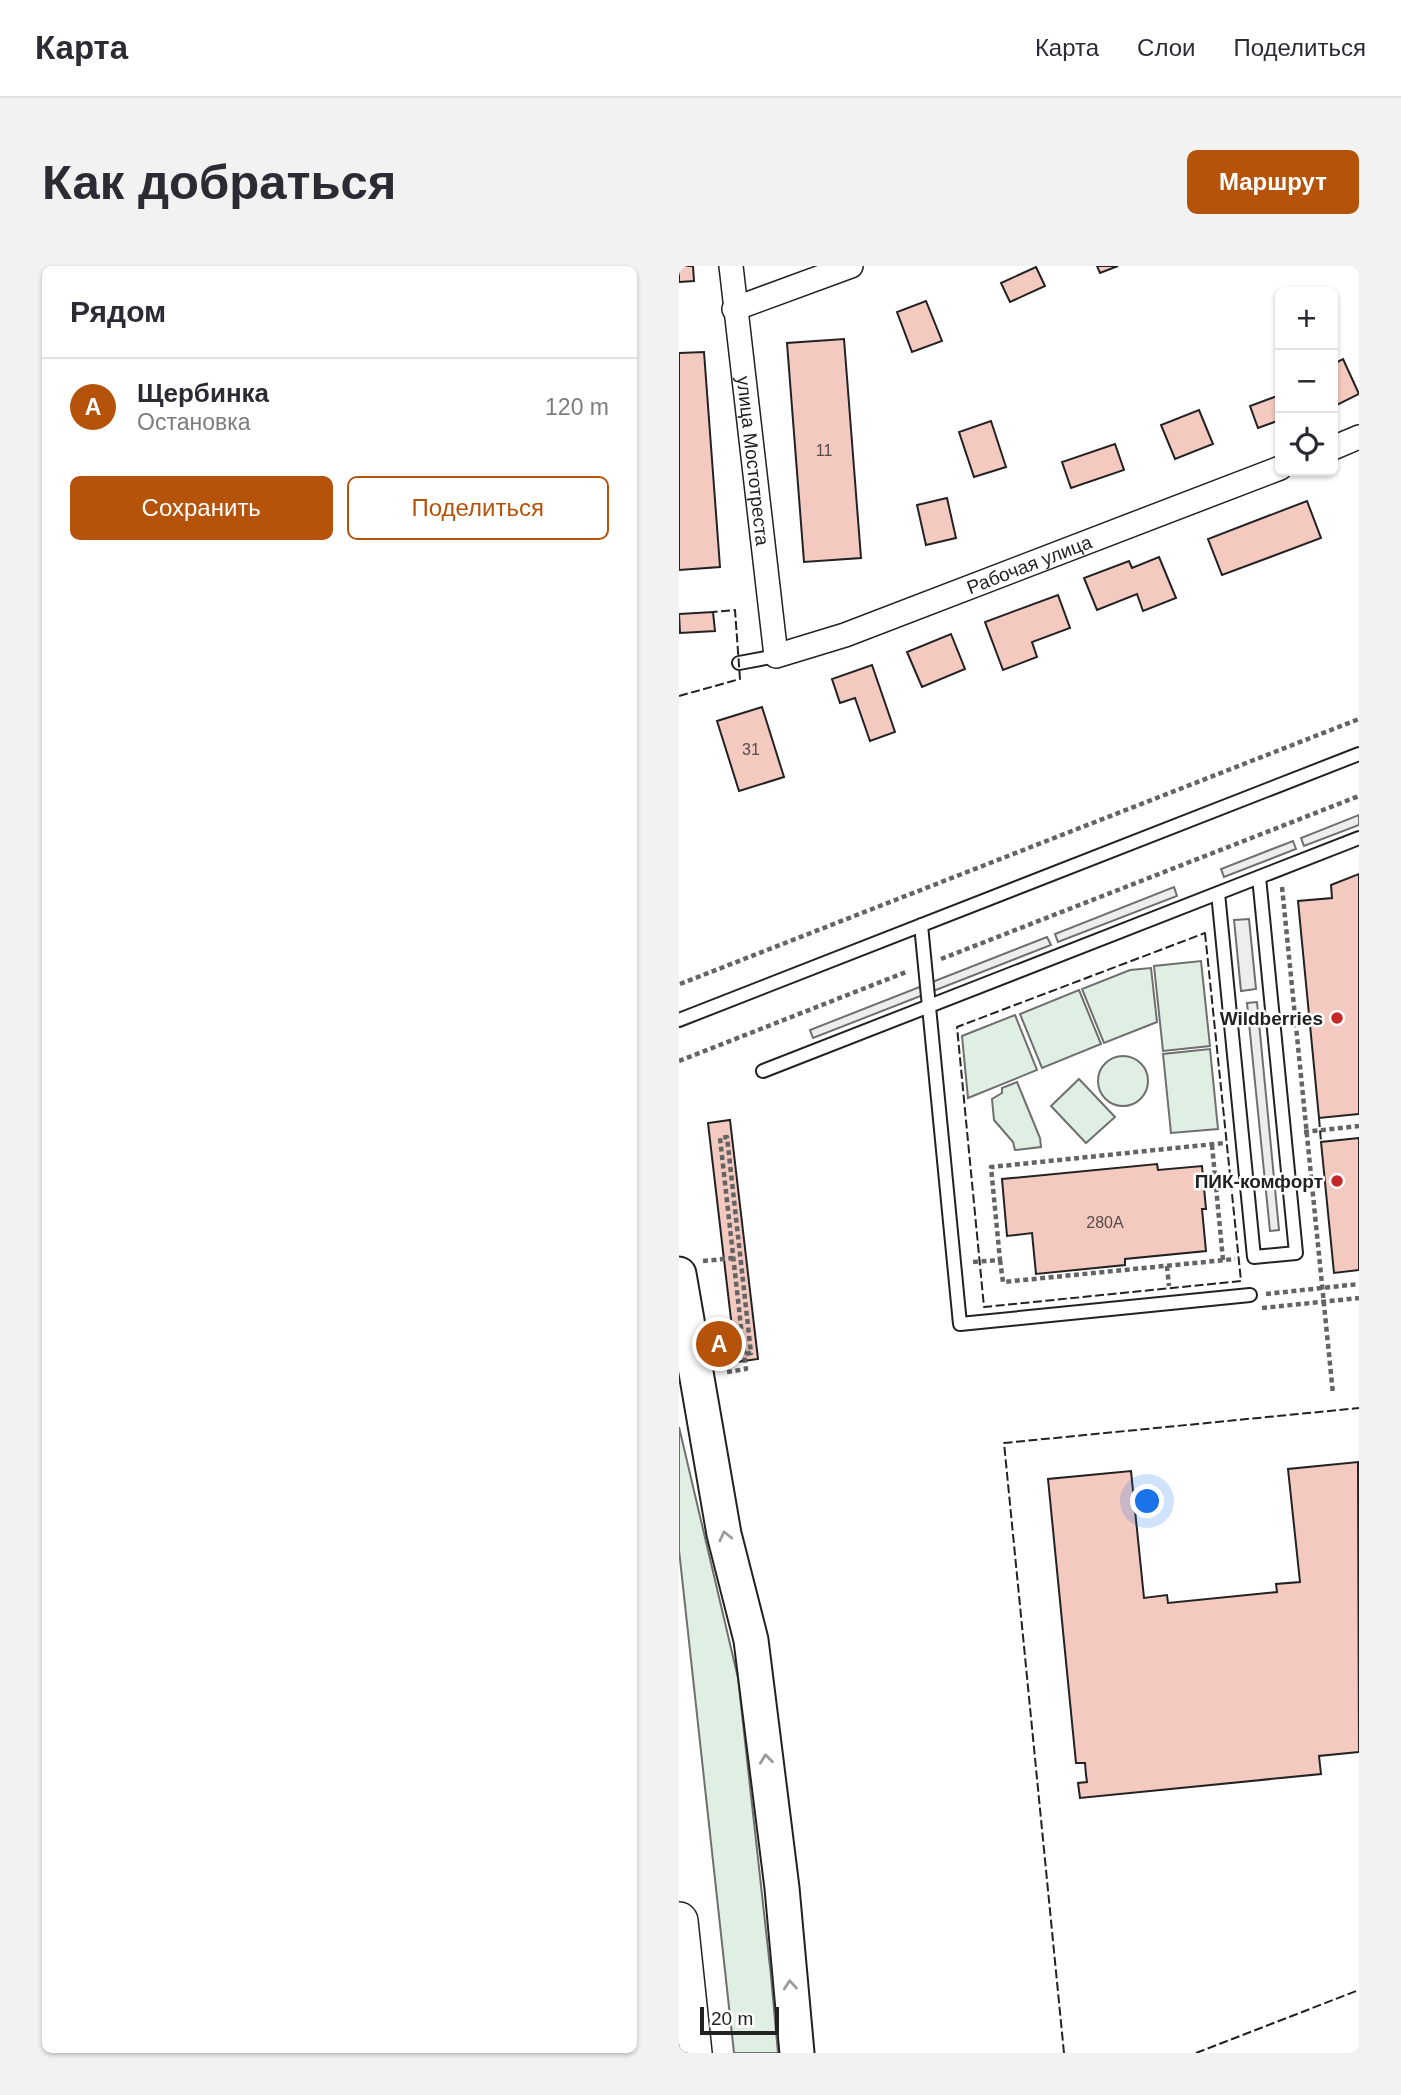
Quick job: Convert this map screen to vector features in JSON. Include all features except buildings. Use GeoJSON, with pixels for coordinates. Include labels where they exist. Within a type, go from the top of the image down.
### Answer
{"type":"FeatureCollection","features":[{"type":"Feature","properties":{"kind":"main road"},"geometry":{"type":"LineString","coordinates":[[679,1921],[693,2053]]}},
{"type":"Feature","properties":{"kind":"street","name":"улица Мостотреста"},"geometry":{"type":"LineString","coordinates":[[731,266],[776,656]]}},
{"type":"Feature","properties":{"kind":"street"},"geometry":{"type":"LineString","coordinates":[[734,309],[851,266]]}},
{"type":"Feature","properties":{"kind":"street"},"geometry":{"type":"LineString","coordinates":[[1338,445],[1359,438]]}},
{"type":"Feature","properties":{"kind":"street","name":"Рабочая улица"},"geometry":{"type":"LineString","coordinates":[[776,656],[845,635],[1275,470]]}},
{"type":"Feature","properties":{"kind":"street"},"geometry":{"type":"LineString","coordinates":[[679,1274],[722,1521],[751,1640],[780,1875],[797,2053]]}},
{"type":"Feature","properties":{"kind":"lane"},"geometry":{"type":"LineString","coordinates":[[739,663],[776,656]]}},
{"type":"Feature","properties":{"kind":"lane"},"geometry":{"type":"LineString","coordinates":[[679,1020],[1359,754]]}},
{"type":"Feature","properties":{"kind":"lane"},"geometry":{"type":"LineString","coordinates":[[763,1071],[1359,838]]}},
{"type":"Feature","properties":{"kind":"lane"},"geometry":{"type":"LineString","coordinates":[[1218,893],[1254,1257],[1296,1253],[1259,877]]}},
{"type":"Feature","properties":{"kind":"lane"},"geometry":{"type":"LineString","coordinates":[[921,925],[960,1324],[1250,1295]]}},
{"type":"Feature","properties":{"kind":"path"},"geometry":{"type":"LineString","coordinates":[[680,984],[1359,719]]}},
{"type":"Feature","properties":{"kind":"path"},"geometry":{"type":"LineString","coordinates":[[679,1061],[1359,796]]}},
{"type":"Feature","properties":{"kind":"path"},"geometry":{"type":"LineString","coordinates":[[1281,869],[1333,1394]]}},
{"type":"Feature","properties":{"kind":"path"},"geometry":{"type":"LineString","coordinates":[[1284,1133],[1359,1126]]}},
{"type":"Feature","properties":{"kind":"path"},"geometry":{"type":"LineString","coordinates":[[727,1372],[746,1370],[744,1354],[720,1138],[727,1137],[751,1353],[744,1354]]}},
{"type":"Feature","properties":{"kind":"path"},"geometry":{"type":"LineString","coordinates":[[1238,1259],[1003,1282],[992,1167],[1243,1142]]}},
{"type":"Feature","properties":{"kind":"path"},"geometry":{"type":"LineString","coordinates":[[1212,1145],[1223,1260]]}},
{"type":"Feature","properties":{"kind":"path"},"geometry":{"type":"LineString","coordinates":[[954,1264],[1000,1260]]}},
{"type":"Feature","properties":{"kind":"path"},"geometry":{"type":"LineString","coordinates":[[1250,1295],[1359,1284]]}},
{"type":"Feature","properties":{"kind":"path"},"geometry":{"type":"LineString","coordinates":[[1260,1308],[1359,1298]]}},
{"type":"Feature","properties":{"kind":"green space"},"geometry":{"type":"Polygon","coordinates":[[[1201,961],[1210,1046],[1163,1051],[1154,966],[1201,961]]]}},
{"type":"Feature","properties":{"kind":"green space"},"geometry":{"type":"Polygon","coordinates":[[[1151,968],[1157,1022],[1104,1043],[1082,989],[1130,970],[1151,968]]]}},
{"type":"Feature","properties":{"kind":"green space"},"geometry":{"type":"Polygon","coordinates":[[[1079,990],[1101,1044],[1042,1068],[1020,1014],[1079,990]]]}},
{"type":"Feature","properties":{"kind":"green space"},"geometry":{"type":"Polygon","coordinates":[[[1015,1015],[1037,1070],[968,1098],[962,1036],[1015,1015]]]}},
{"type":"Feature","properties":{"kind":"green space"},"geometry":{"type":"Polygon","coordinates":[[[1210,1049],[1218,1129],[1171,1133],[1163,1054],[1210,1049]]]}},
{"type":"Feature","properties":{"kind":"green space"},"geometry":{"type":"Polygon","coordinates":[[[1123,1056],[1141,1063],[1148,1081],[1141,1099],[1123,1106],[1105,1099],[1098,1081],[1105,1063],[1123,1056]]]}},
{"type":"Feature","properties":{"kind":"green space"},"geometry":{"type":"Polygon","coordinates":[[[1079,1079],[1115,1117],[1086,1143],[1051,1106],[1079,1079]]]}},
{"type":"Feature","properties":{"kind":"green space"},"geometry":{"type":"Polygon","coordinates":[[[1017,1082],[1040,1138],[1041,1147],[1015,1150],[1013,1142],[994,1120],[992,1099],[1002,1093],[1002,1088],[1017,1082]]]}},
{"type":"Feature","properties":{"kind":"green space"},"geometry":{"type":"Polygon","coordinates":[[[679,1427],[738,1678],[778,2053],[734,2053],[679,1550],[679,1427]]]}},
{"type":"Feature","properties":{"kind":"shaded area"},"geometry":{"type":"Polygon","coordinates":[[[1359,815],[1359,825],[1304,846],[1301,838],[1359,815]]]}},
{"type":"Feature","properties":{"kind":"shaded area"},"geometry":{"type":"Polygon","coordinates":[[[1293,841],[1296,849],[1224,877],[1221,869],[1293,841]]]}},
{"type":"Feature","properties":{"kind":"shaded area"},"geometry":{"type":"Polygon","coordinates":[[[1174,887],[1177,896],[1058,942],[1055,934],[1174,887]]]}},
{"type":"Feature","properties":{"kind":"shaded area"},"geometry":{"type":"Polygon","coordinates":[[[1249,919],[1256,989],[1241,991],[1234,920],[1249,919]]]}},
{"type":"Feature","properties":{"kind":"shaded area"},"geometry":{"type":"Polygon","coordinates":[[[1047,937],[1051,945],[813,1038],[810,1030],[1047,937]]]}},
{"type":"Feature","properties":{"kind":"shaded area"},"geometry":{"type":"Polygon","coordinates":[[[1257,1002],[1279,1230],[1270,1231],[1247,1003],[1257,1002]]]}},
{"type":"Feature","properties":{"kind":"fence"},"geometry":{"type":"LineString","coordinates":[[679,696],[740,679],[735,610],[713,612]]}},
{"type":"Feature","properties":{"kind":"fence"},"geometry":{"type":"LineString","coordinates":[[1205,933],[1241,1281],[984,1307],[957,1027],[1205,933]]}},
{"type":"Feature","properties":{"kind":"fence"},"geometry":{"type":"LineString","coordinates":[[1319,1118],[1321,1142]]}},
{"type":"Feature","properties":{"kind":"fence"},"geometry":{"type":"LineString","coordinates":[[1064,2053],[1004,1443],[1359,1408]]}},
{"type":"Feature","properties":{"kind":"fence"},"geometry":{"type":"LineString","coordinates":[[1196,2053],[1359,1990]]}},
{"type":"Feature","properties":{"kind":"place","name":"Wildberries"},"geometry":{"type":"Point","coordinates":[1337,1018]}},
{"type":"Feature","properties":{"kind":"place","name":"ПИК-комфорт"},"geometry":{"type":"Point","coordinates":[1337,1181]}},
{"type":"Feature","properties":{"kind":"place","name":"Щербинка"},"geometry":{"type":"Point","coordinates":[719,1344]}}]}
